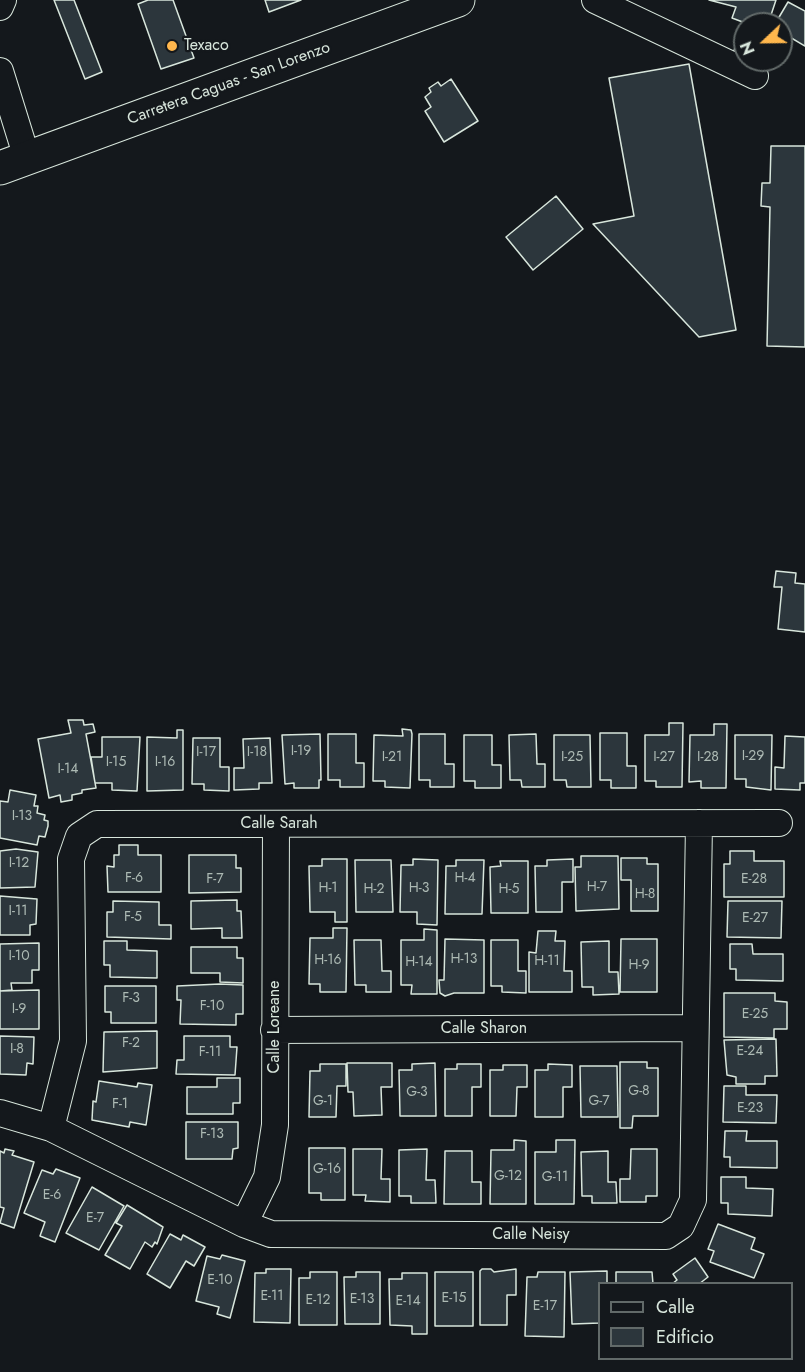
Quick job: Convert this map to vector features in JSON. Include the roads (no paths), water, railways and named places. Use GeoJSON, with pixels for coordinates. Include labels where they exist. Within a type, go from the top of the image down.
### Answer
{"type":"FeatureCollection","features":[{"type":"Feature","properties":{"kind":"main road","name":"Carretera Caguas - San Lorenzo"},"geometry":{"type":"LineString","coordinates":[[14,163],[458,0]]}},
{"type":"Feature","properties":{"kind":"street"},"geometry":{"type":"LineString","coordinates":[[0,7],[3,0]]}},
{"type":"Feature","properties":{"kind":"street"},"geometry":{"type":"LineString","coordinates":[[595,0],[755,76]]}},
{"type":"Feature","properties":{"kind":"street"},"geometry":{"type":"LineString","coordinates":[[0,71],[14,163]]}},
{"type":"Feature","properties":{"kind":"street","name":"Calle Neisy"},"geometry":{"type":"LineString","coordinates":[[0,1113],[51,1128],[244,1224],[271,1234],[666,1236],[681,1226],[693,1200],[699,823]]}},
{"type":"Feature","properties":{"kind":"street","name":"Calle Sarah"},"geometry":{"type":"LineString","coordinates":[[51,1128],[73,1041],[71,859],[79,836],[97,824],[779,823]]}},
{"type":"Feature","properties":{"kind":"street","name":"Calle Loreane"},"geometry":{"type":"LineString","coordinates":[[244,1224],[267,1177],[275,1125],[276,824]]}},
{"type":"Feature","properties":{"kind":"street","name":"Calle Sharon"},"geometry":{"type":"LineString","coordinates":[[274,1030],[694,1028]]}},
{"type":"Feature","properties":{"kind":"place","name":"Texaco"},"geometry":{"type":"Point","coordinates":[172,46]}}]}
